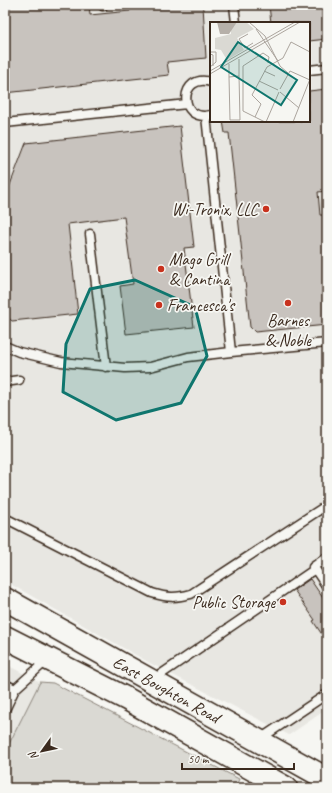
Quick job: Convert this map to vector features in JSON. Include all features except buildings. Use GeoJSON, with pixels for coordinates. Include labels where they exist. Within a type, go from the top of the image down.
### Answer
{"type":"FeatureCollection","features":[{"type":"Feature","properties":{"kind":"main road","name":"East Boughton Road"},"geometry":{"type":"LineString","coordinates":[[5,599],[327,779]]}},
{"type":"Feature","properties":{"kind":"main road","name":"East Boughton Road"},"geometry":{"type":"LineString","coordinates":[[5,637],[127,699],[286,788]]}},
{"type":"Feature","properties":{"kind":"lane"},"geometry":{"type":"LineString","coordinates":[[234,5],[236,22]]}},
{"type":"Feature","properties":{"kind":"lane"},"geometry":{"type":"LineString","coordinates":[[310,70],[327,68]]}},
{"type":"Feature","properties":{"kind":"lane"},"geometry":{"type":"LineString","coordinates":[[210,82],[205,80],[194,83],[187,92],[186,98],[187,104],[194,113],[208,115],[231,352]]}},
{"type":"Feature","properties":{"kind":"lane"},"geometry":{"type":"LineString","coordinates":[[5,123],[187,104]]}},
{"type":"Feature","properties":{"kind":"lane"},"geometry":{"type":"LineString","coordinates":[[90,234],[106,367]]}},
{"type":"Feature","properties":{"kind":"lane"},"geometry":{"type":"LineString","coordinates":[[5,346],[19,352],[61,362],[106,367],[150,367],[188,358],[231,352],[327,343]]}},
{"type":"Feature","properties":{"kind":"lane"},"geometry":{"type":"LineString","coordinates":[[5,382],[19,380]]}},
{"type":"Feature","properties":{"kind":"lane"},"geometry":{"type":"LineString","coordinates":[[5,518],[152,593],[165,597],[178,598],[191,594],[327,505]]}},
{"type":"Feature","properties":{"kind":"lane"},"geometry":{"type":"LineString","coordinates":[[327,557],[313,567],[327,587]]}},
{"type":"Feature","properties":{"kind":"lane"},"geometry":{"type":"LineString","coordinates":[[151,681],[315,569]]}},
{"type":"Feature","properties":{"kind":"lane"},"geometry":{"type":"LineString","coordinates":[[5,710],[15,689],[48,659]]}},
{"type":"Feature","properties":{"kind":"lane"},"geometry":{"type":"LineString","coordinates":[[5,684],[15,689]]}},
{"type":"Feature","properties":{"kind":"lane"},"geometry":{"type":"LineString","coordinates":[[258,740],[327,694]]}},
{"type":"Feature","properties":{"kind":"highlighted area"},"geometry":{"type":"Polygon","coordinates":[[[135,280],[195,307],[207,356],[181,403],[116,420],[63,392],[66,344],[90,289],[135,280]]]}},
{"type":"Feature","properties":{"kind":"shaded area"},"geometry":{"type":"Polygon","coordinates":[[[5,5],[327,5],[327,709],[289,735],[150,663],[5,581],[5,5]]]}},
{"type":"Feature","properties":{"kind":"shaded area"},"geometry":{"type":"Polygon","coordinates":[[[5,664],[40,682],[5,752],[5,664]]]}},
{"type":"Feature","properties":{"kind":"shaded area"},"geometry":{"type":"Polygon","coordinates":[[[40,682],[53,683],[239,779],[235,788],[5,788],[5,752],[40,682]]]}},
{"type":"Feature","properties":{"kind":"place","name":"Wi-Tronix, LLC"},"geometry":{"type":"Point","coordinates":[266,209]}},
{"type":"Feature","properties":{"kind":"place","name":"Mago Grill & Cantina"},"geometry":{"type":"Point","coordinates":[161,269]}},
{"type":"Feature","properties":{"kind":"place","name":"Barnes & Noble"},"geometry":{"type":"Point","coordinates":[288,303]}},
{"type":"Feature","properties":{"kind":"place","name":"Francesca's"},"geometry":{"type":"Point","coordinates":[159,305]}},
{"type":"Feature","properties":{"kind":"place","name":"Public Storage"},"geometry":{"type":"Point","coordinates":[283,602]}}]}
